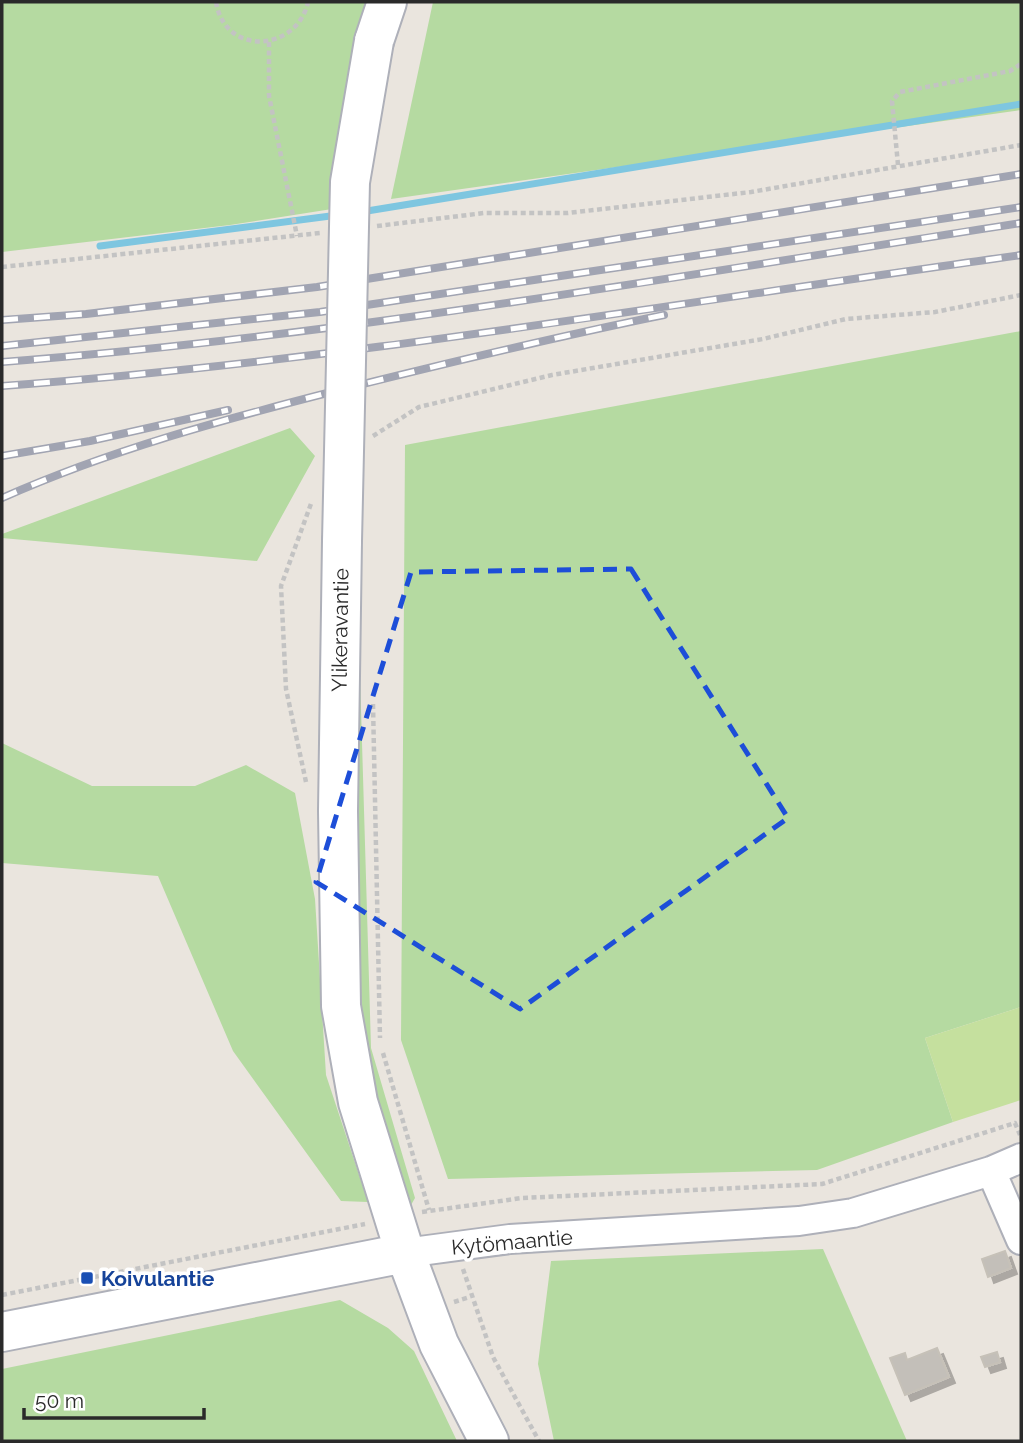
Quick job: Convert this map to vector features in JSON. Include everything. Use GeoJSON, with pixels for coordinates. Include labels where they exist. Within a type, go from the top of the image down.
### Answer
{"type":"FeatureCollection","features":[{"type":"Feature","properties":{"kind":"street","name":"Ylikeravantie"},"geometry":{"type":"LineString","coordinates":[[387,2],[374,41],[350,182],[338,811],[341,1006],[358,1102],[410,1227]]}},
{"type":"Feature","properties":{"kind":"street","name":"Kytömaantie"},"geometry":{"type":"LineString","coordinates":[[2,1332],[410,1227],[458,1246],[509,1239],[799,1221],[853,1213],[991,1171],[1021,1158]]}},
{"type":"Feature","properties":{"kind":"street"},"geometry":{"type":"LineString","coordinates":[[991,1171],[1021,1240]]}},
{"type":"Feature","properties":{"kind":"street"},"geometry":{"type":"LineString","coordinates":[[410,1227],[439,1344],[489,1441]]}},
{"type":"Feature","properties":{"kind":"path"},"geometry":{"type":"LineString","coordinates":[[216,2],[219,16],[233,35],[256,42],[269,42],[286,34],[305,12],[308,2]]}},
{"type":"Feature","properties":{"kind":"path"},"geometry":{"type":"LineString","coordinates":[[269,42],[269,96],[297,236]]}},
{"type":"Feature","properties":{"kind":"path"},"geometry":{"type":"LineString","coordinates":[[898,165],[891,101],[900,92],[1010,71],[1021,64]]}},
{"type":"Feature","properties":{"kind":"path"},"geometry":{"type":"LineString","coordinates":[[364,228],[484,213],[568,214],[751,192],[1021,145]]}},
{"type":"Feature","properties":{"kind":"path"},"geometry":{"type":"LineString","coordinates":[[2,267],[324,232]]}},
{"type":"Feature","properties":{"kind":"path"},"geometry":{"type":"LineString","coordinates":[[363,443],[419,407],[552,375],[762,339],[846,319],[935,312],[1021,295]]}},
{"type":"Feature","properties":{"kind":"path"},"geometry":{"type":"LineString","coordinates":[[307,788],[286,689],[281,586],[314,496]]}},
{"type":"Feature","properties":{"kind":"path"},"geometry":{"type":"LineString","coordinates":[[373,696],[380,1044],[410,1227]]}},
{"type":"Feature","properties":{"kind":"path"},"geometry":{"type":"LineString","coordinates":[[2,1295],[410,1227],[522,1198],[822,1184],[1015,1123],[1021,1138]]}},
{"type":"Feature","properties":{"kind":"path"},"geometry":{"type":"LineString","coordinates":[[458,1246],[470,1297],[494,1357],[539,1441]]}},
{"type":"Feature","properties":{"kind":"highlighted area"},"geometry":{"type":"Polygon","coordinates":[[[631,569],[788,818],[520,1009],[316,882],[411,572],[631,569]]]}},
{"type":"Feature","properties":{"kind":"green space"},"geometry":{"type":"Polygon","coordinates":[[[2,2],[368,2],[332,209],[230,225],[2,252],[2,2]]]}},
{"type":"Feature","properties":{"kind":"green space"},"geometry":{"type":"Polygon","coordinates":[[[433,2],[1021,2],[1021,110],[391,199],[433,2]]]}},
{"type":"Feature","properties":{"kind":"green space"},"geometry":{"type":"Polygon","coordinates":[[[1021,331],[1021,1007],[925,1038],[953,1122],[817,1170],[448,1179],[401,1040],[405,445],[1021,331]]]}},
{"type":"Feature","properties":{"kind":"green space"},"geometry":{"type":"Polygon","coordinates":[[[290,428],[315,456],[257,561],[2,538],[2,534],[290,428]]]}},
{"type":"Feature","properties":{"kind":"green space"},"geometry":{"type":"Polygon","coordinates":[[[359,640],[371,1048],[415,1198],[411,1205],[401,1202],[351,1021],[359,640]]]}},
{"type":"Feature","properties":{"kind":"green space"},"geometry":{"type":"Polygon","coordinates":[[[2,743],[92,786],[195,786],[246,765],[295,793],[315,899],[326,1075],[368,1202],[341,1201],[233,1051],[158,876],[2,863],[2,743]]]}},
{"type":"Feature","properties":{"kind":"green space"},"geometry":{"type":"Polygon","coordinates":[[[1021,1007],[1021,1100],[953,1122],[925,1038],[1021,1007]]]}},
{"type":"Feature","properties":{"kind":"green space"},"geometry":{"type":"Polygon","coordinates":[[[823,1249],[907,1441],[554,1441],[538,1364],[551,1261],[823,1249]]]}},
{"type":"Feature","properties":{"kind":"green space"},"geometry":{"type":"Polygon","coordinates":[[[340,1300],[388,1328],[414,1351],[457,1441],[2,1441],[2,1369],[340,1300]]]}},
{"type":"Feature","properties":{"kind":"building"},"geometry":{"type":"Polygon","coordinates":[[[1005,1251],[1011,1268],[988,1277],[982,1259],[1005,1251]]]}},
{"type":"Feature","properties":{"kind":"building"},"geometry":{"type":"Polygon","coordinates":[[[937,1348],[949,1377],[905,1395],[890,1358],[905,1353],[907,1360],[937,1348]]]}},
{"type":"Feature","properties":{"kind":"building"},"geometry":{"type":"Polygon","coordinates":[[[997,1352],[1000,1362],[985,1367],[981,1357],[997,1352]]]}},
{"type":"Feature","properties":{"kind":"waterway"},"geometry":{"type":"LineString","coordinates":[[361,212],[1021,104]]}},
{"type":"Feature","properties":{"kind":"waterway"},"geometry":{"type":"LineString","coordinates":[[100,246],[338,215]]}},
{"type":"Feature","properties":{"kind":"railway"},"geometry":{"type":"LineString","coordinates":[[2,320],[86,314],[317,287],[1021,174]]}},
{"type":"Feature","properties":{"kind":"railway"},"geometry":{"type":"LineString","coordinates":[[2,346],[320,312],[1021,207]]}},
{"type":"Feature","properties":{"kind":"railway"},"geometry":{"type":"LineString","coordinates":[[2,362],[258,337],[385,320],[1021,223]]}},
{"type":"Feature","properties":{"kind":"railway"},"geometry":{"type":"LineString","coordinates":[[2,386],[257,362],[385,346],[1021,255]]}},
{"type":"Feature","properties":{"kind":"railway"},"geometry":{"type":"LineString","coordinates":[[2,498],[126,450],[253,412],[461,360],[664,315]]}},
{"type":"Feature","properties":{"kind":"railway"},"geometry":{"type":"LineString","coordinates":[[2,456],[90,441],[228,410]]}},
{"type":"Feature","properties":{"kind":"place","name":"Koivulantie"},"geometry":{"type":"Point","coordinates":[87,1278]}}]}
